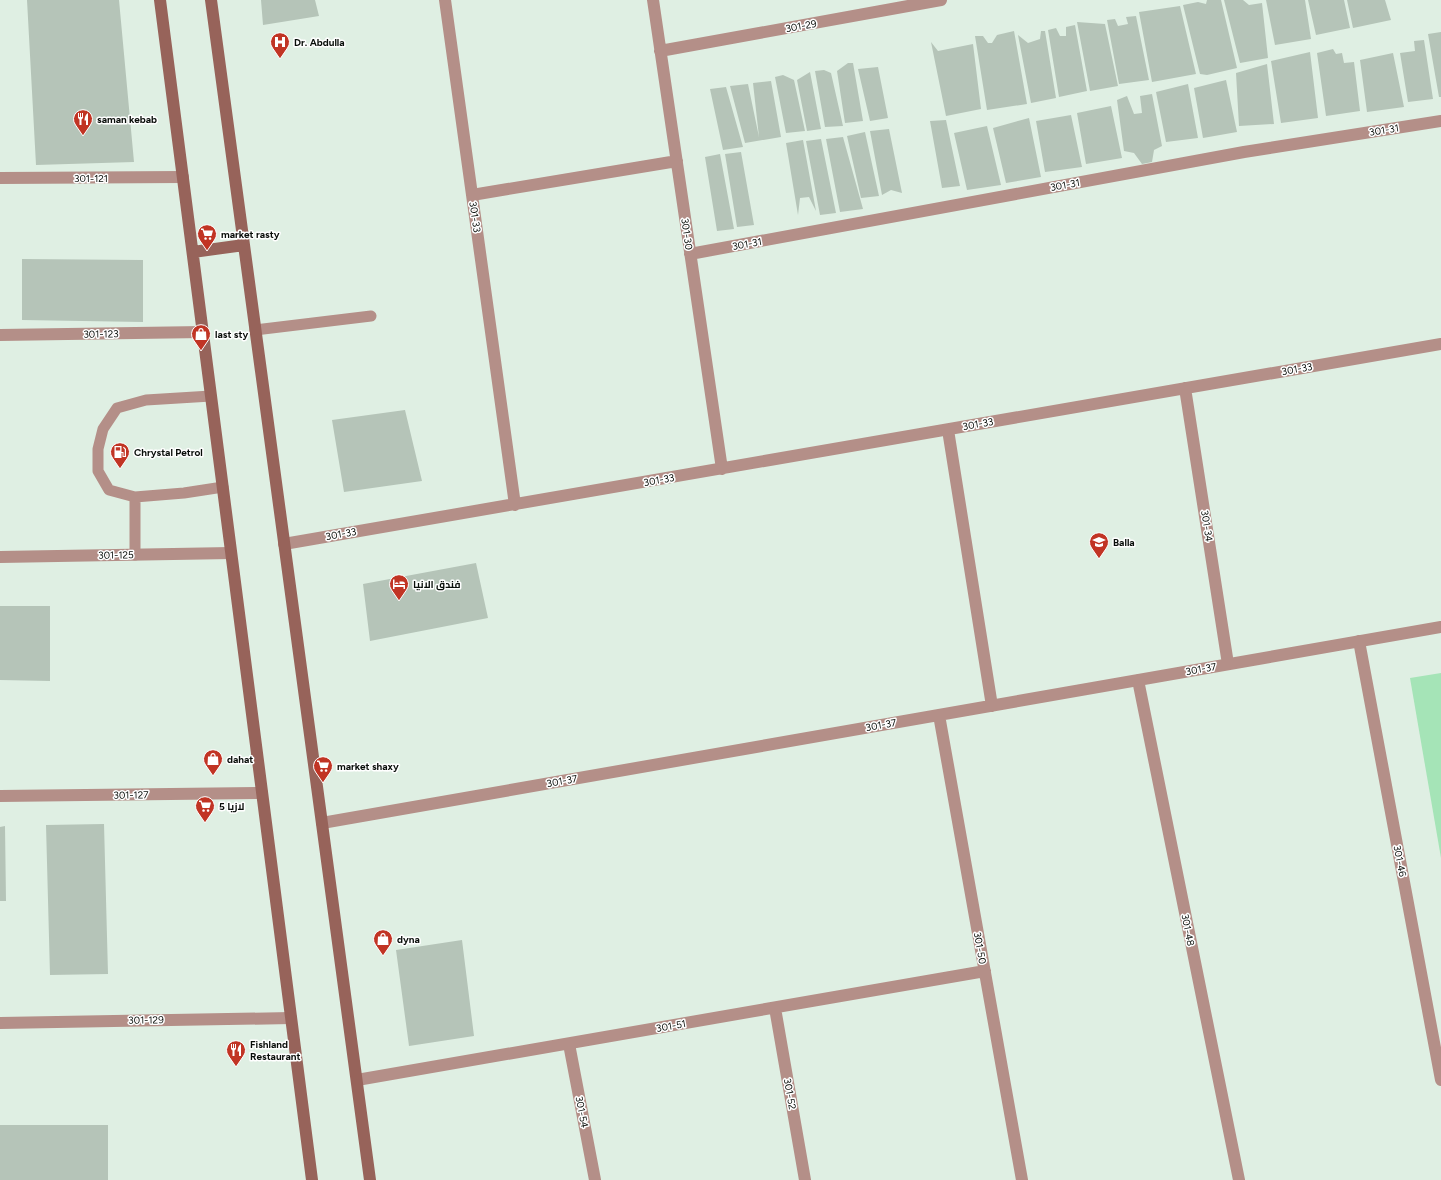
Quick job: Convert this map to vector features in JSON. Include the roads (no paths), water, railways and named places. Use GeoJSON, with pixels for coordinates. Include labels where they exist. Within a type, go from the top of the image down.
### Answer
{"type":"FeatureCollection","features":[{"type":"Feature","properties":{"kind":"main road"},"geometry":{"type":"LineString","coordinates":[[160,0],[312,1180]]}},
{"type":"Feature","properties":{"kind":"main road"},"geometry":{"type":"LineString","coordinates":[[211,0],[370,1180]]}},
{"type":"Feature","properties":{"kind":"main road"},"geometry":{"type":"LineString","coordinates":[[192,252],[244,245]]}},
{"type":"Feature","properties":{"kind":"street","name":"301-33"},"geometry":{"type":"LineString","coordinates":[[444,0],[515,505]]}},
{"type":"Feature","properties":{"kind":"street","name":"301-30"},"geometry":{"type":"LineString","coordinates":[[653,0],[722,469]]}},
{"type":"Feature","properties":{"kind":"street","name":"301-29"},"geometry":{"type":"LineString","coordinates":[[660,51],[884,5],[941,0]]}},
{"type":"Feature","properties":{"kind":"street","name":"301-31"},"geometry":{"type":"LineString","coordinates":[[690,254],[1244,152],[1441,121]]}},
{"type":"Feature","properties":{"kind":"street"},"geometry":{"type":"LineString","coordinates":[[472,195],[677,161]]}},
{"type":"Feature","properties":{"kind":"street","name":"301-121"},"geometry":{"type":"LineString","coordinates":[[0,178],[183,178]]}},
{"type":"Feature","properties":{"kind":"street","name":"301-123"},"geometry":{"type":"LineString","coordinates":[[0,335],[203,332]]}},
{"type":"Feature","properties":{"kind":"street","name":"301-33"},"geometry":{"type":"LineString","coordinates":[[284,544],[1441,344]]}},
{"type":"Feature","properties":{"kind":"street","name":"301-34"},"geometry":{"type":"LineString","coordinates":[[1185,388],[1228,664]]}},
{"type":"Feature","properties":{"kind":"street"},"geometry":{"type":"LineString","coordinates":[[948,430],[992,706]]}},
{"type":"Feature","properties":{"kind":"street","name":"301-125"},"geometry":{"type":"LineString","coordinates":[[0,557],[231,553]]}},
{"type":"Feature","properties":{"kind":"street","name":"301-37"},"geometry":{"type":"LineString","coordinates":[[322,823],[1441,627]]}},
{"type":"Feature","properties":{"kind":"street","name":"301-46"},"geometry":{"type":"LineString","coordinates":[[1359,641],[1437,1039],[1441,1080]]}},
{"type":"Feature","properties":{"kind":"street","name":"301-48"},"geometry":{"type":"LineString","coordinates":[[1138,680],[1239,1180]]}},
{"type":"Feature","properties":{"kind":"street","name":"301-50"},"geometry":{"type":"LineString","coordinates":[[939,715],[1022,1180]]}},
{"type":"Feature","properties":{"kind":"street","name":"301-127"},"geometry":{"type":"LineString","coordinates":[[0,796],[262,793]]}},
{"type":"Feature","properties":{"kind":"street","name":"301-51"},"geometry":{"type":"LineString","coordinates":[[356,1080],[985,971]]}},
{"type":"Feature","properties":{"kind":"street","name":"301-52"},"geometry":{"type":"LineString","coordinates":[[775,1008],[805,1180]]}},
{"type":"Feature","properties":{"kind":"street","name":"301-129"},"geometry":{"type":"LineString","coordinates":[[0,1023],[291,1018]]}},
{"type":"Feature","properties":{"kind":"street","name":"301-54"},"geometry":{"type":"LineString","coordinates":[[569,1044],[595,1180]]}},
{"type":"Feature","properties":{"kind":"lane"},"geometry":{"type":"LineString","coordinates":[[255,330],[371,316]]}},
{"type":"Feature","properties":{"kind":"lane"},"geometry":{"type":"LineString","coordinates":[[211,396],[146,400],[117,408],[103,429],[98,449],[98,471],[109,490],[135,497],[184,493],[223,487]]}},
{"type":"Feature","properties":{"kind":"lane"},"geometry":{"type":"LineString","coordinates":[[135,497],[135,555]]}},
{"type":"Feature","properties":{"kind":"place","name":"Dr. Abdulla"},"geometry":{"type":"Point","coordinates":[280,59]}},
{"type":"Feature","properties":{"kind":"place","name":"saman kebab"},"geometry":{"type":"Point","coordinates":[83,136]}},
{"type":"Feature","properties":{"kind":"place","name":"market rasty"},"geometry":{"type":"Point","coordinates":[207,251]}},
{"type":"Feature","properties":{"kind":"place","name":"last sty"},"geometry":{"type":"Point","coordinates":[201,351]}},
{"type":"Feature","properties":{"kind":"place","name":"Chrystal Petrol"},"geometry":{"type":"Point","coordinates":[120,469]}},
{"type":"Feature","properties":{"kind":"place","name":"Balla"},"geometry":{"type":"Point","coordinates":[1099,559]}},
{"type":"Feature","properties":{"kind":"place","name":"فندق الانيا"},"geometry":{"type":"Point","coordinates":[399,601]}},
{"type":"Feature","properties":{"kind":"place","name":"dahat"},"geometry":{"type":"Point","coordinates":[213,776]}},
{"type":"Feature","properties":{"kind":"place","name":"market shaxy"},"geometry":{"type":"Point","coordinates":[323,783]}},
{"type":"Feature","properties":{"kind":"place","name":"لازیا 5"},"geometry":{"type":"Point","coordinates":[205,823]}},
{"type":"Feature","properties":{"kind":"place","name":"dyna"},"geometry":{"type":"Point","coordinates":[383,956]}},
{"type":"Feature","properties":{"kind":"place","name":"Fishland Restaurant"},"geometry":{"type":"Point","coordinates":[236,1067]}}]}
